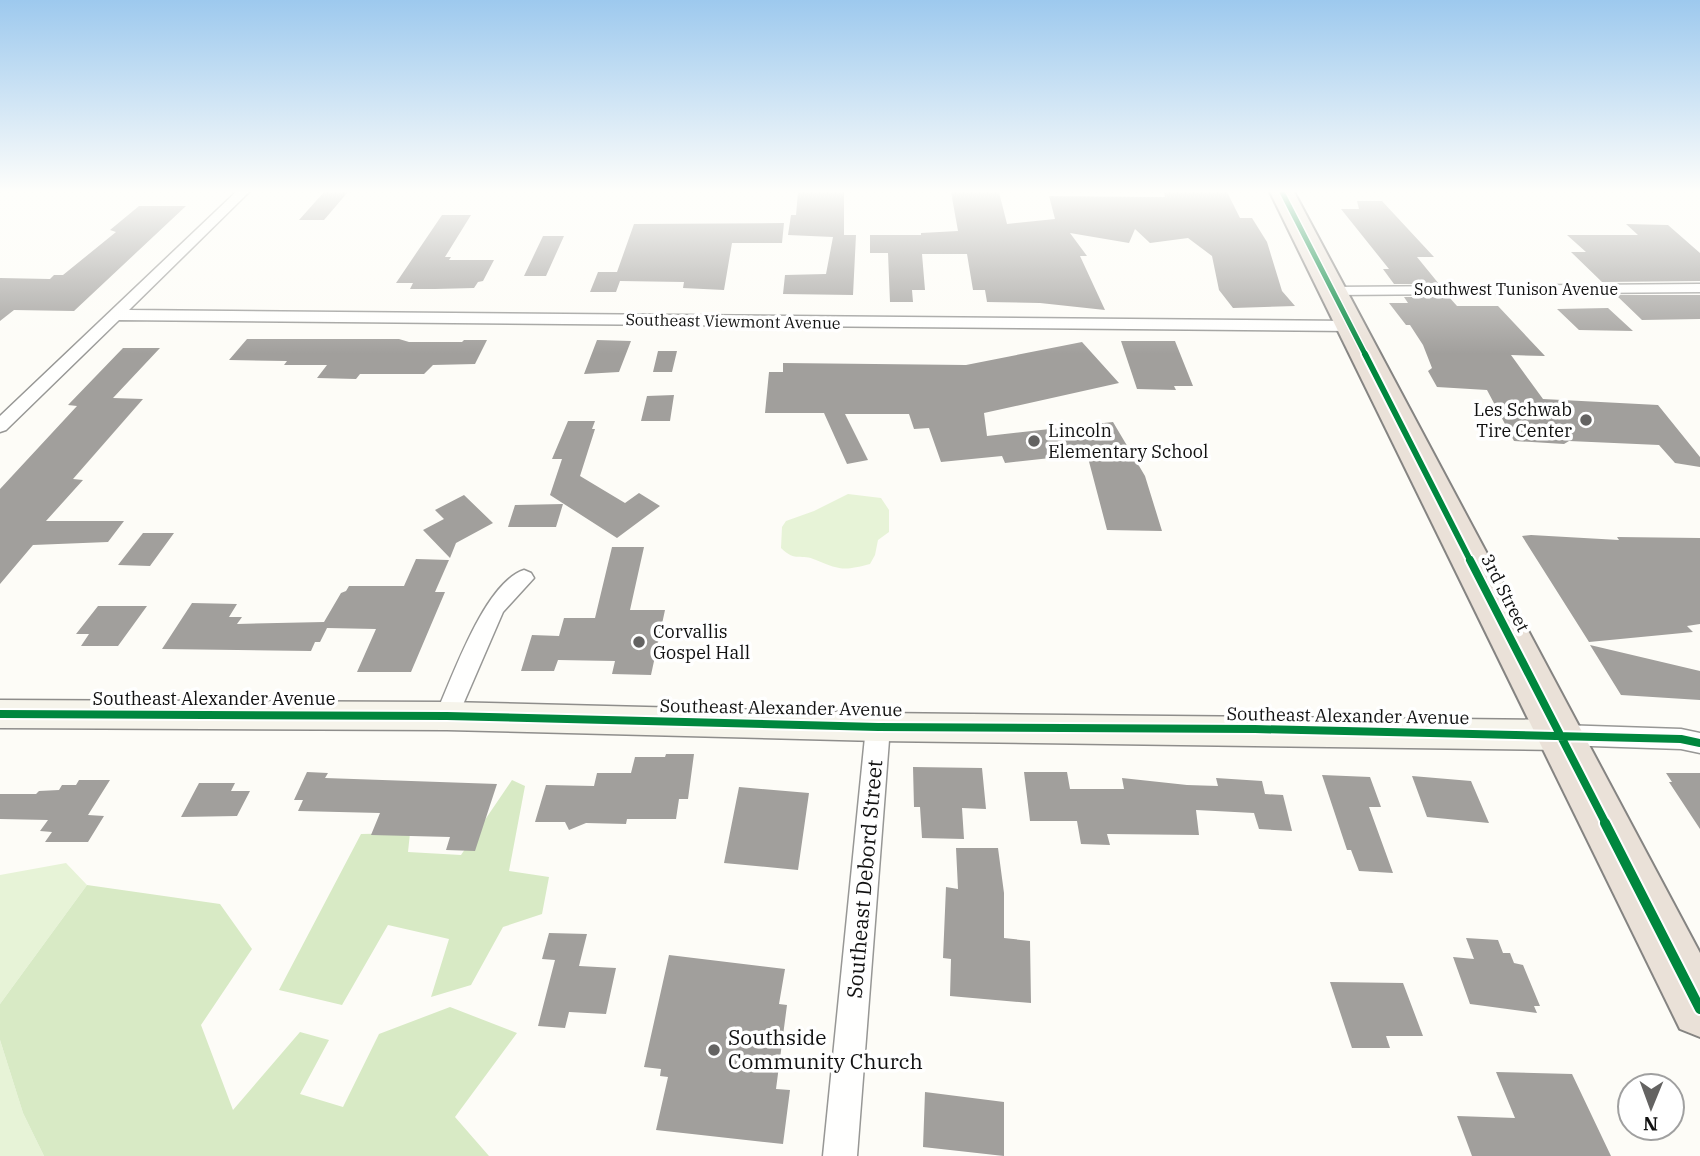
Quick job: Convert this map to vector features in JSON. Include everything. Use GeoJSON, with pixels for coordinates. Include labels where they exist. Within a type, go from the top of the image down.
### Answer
{"type":"FeatureCollection","features":[{"type":"Feature","properties":{"kind":"highway","name":"3rd Street"},"geometry":{"type":"LineString","coordinates":[[1310,246],[1700,1009]]}},
{"type":"Feature","properties":{"kind":"street"},"geometry":{"type":"LineString","coordinates":[[0,426],[187,246]]}},
{"type":"Feature","properties":{"kind":"street","name":"Southwest Tunison Avenue"},"geometry":{"type":"LineString","coordinates":[[1333,291],[1700,288]]}},
{"type":"Feature","properties":{"kind":"street","name":"Southeast Viewmont Avenue"},"geometry":{"type":"LineString","coordinates":[[116,315],[1351,326]]}},
{"type":"Feature","properties":{"kind":"street"},"geometry":{"type":"LineString","coordinates":[[447,716],[494,608],[524,578]]}},
{"type":"Feature","properties":{"kind":"street","name":"Southeast Alexander Avenue"},"geometry":{"type":"LineString","coordinates":[[0,714],[447,716],[878,727],[1561,735]]}},
{"type":"Feature","properties":{"kind":"street","name":"Southeast Debord Street"},"geometry":{"type":"LineString","coordinates":[[840,1156],[878,727]]}},
{"type":"Feature","properties":{"kind":"street"},"geometry":{"type":"LineString","coordinates":[[1561,735],[1681,739],[1700,743]]}},
{"type":"Feature","properties":{"kind":"green space"},"geometry":{"type":"Polygon","coordinates":[[[848,494],[881,498],[889,510],[889,532],[878,540],[870,564],[837,568],[811,558],[795,557],[781,548],[782,527],[786,521],[848,494]]]}},
{"type":"Feature","properties":{"kind":"green space"},"geometry":{"type":"Polygon","coordinates":[[[512,780],[525,786],[509,871],[549,877],[542,914],[503,927],[471,985],[431,997],[449,939],[388,925],[342,1005],[279,990],[361,834],[410,833],[408,852],[461,855],[512,780]]]}},
{"type":"Feature","properties":{"kind":"green space"},"geometry":{"type":"Polygon","coordinates":[[[66,863],[87,885],[0,1004],[0,875],[66,863]]]}},
{"type":"Feature","properties":{"kind":"green space"},"geometry":{"type":"Polygon","coordinates":[[[87,885],[220,904],[252,949],[201,1025],[233,1110],[300,1032],[329,1040],[300,1094],[343,1107],[379,1034],[450,1007],[517,1033],[455,1117],[489,1156],[44,1156],[23,1113],[0,1040],[0,1004],[87,885]]]}},
{"type":"Feature","properties":{"kind":"green space"},"geometry":{"type":"Polygon","coordinates":[[[0,1040],[23,1113],[44,1156],[0,1156],[0,1040]]]}},
{"type":"Feature","properties":{"kind":"building"},"geometry":{"type":"Polygon","coordinates":[[[99,246],[143,246],[74,311],[14,310],[0,321],[0,278],[50,279],[54,275],[63,275],[99,246]]]}},
{"type":"Feature","properties":{"kind":"building"},"geometry":{"type":"Polygon","coordinates":[[[421,246],[452,246],[445,257],[451,257],[449,260],[494,260],[483,281],[478,282],[474,288],[410,289],[413,283],[396,283],[421,246]]]}},
{"type":"Feature","properties":{"kind":"building"},"geometry":{"type":"Polygon","coordinates":[[[538,246],[560,246],[546,276],[524,276],[538,246]]]}},
{"type":"Feature","properties":{"kind":"building"},"geometry":{"type":"Polygon","coordinates":[[[626,246],[731,246],[724,290],[683,288],[684,282],[620,281],[616,292],[590,292],[598,272],[617,272],[626,246]]]}},
{"type":"Feature","properties":{"kind":"building"},"geometry":{"type":"Polygon","coordinates":[[[831,246],[855,246],[853,295],[783,294],[785,275],[826,274],[831,246]]]}},
{"type":"Feature","properties":{"kind":"building"},"geometry":{"type":"Polygon","coordinates":[[[870,246],[1080,246],[1087,256],[1080,256],[1105,310],[1040,303],[987,302],[985,290],[973,290],[967,254],[922,254],[925,290],[912,290],[913,302],[890,302],[888,253],[870,253],[870,246]]]}},
{"type":"Feature","properties":{"kind":"building"},"geometry":{"type":"Polygon","coordinates":[[[1199,246],[1268,246],[1282,291],[1295,306],[1233,308],[1219,290],[1212,256],[1199,246]]]}},
{"type":"Feature","properties":{"kind":"building"},"geometry":{"type":"Polygon","coordinates":[[[1371,246],[1424,246],[1434,257],[1417,257],[1439,284],[1394,284],[1383,269],[1389,269],[1371,246]]]}},
{"type":"Feature","properties":{"kind":"building"},"geometry":{"type":"Polygon","coordinates":[[[1579,246],[1692,246],[1700,253],[1700,281],[1602,282],[1571,252],[1586,252],[1579,246]]]}},
{"type":"Feature","properties":{"kind":"building"},"geometry":{"type":"Polygon","coordinates":[[[1616,295],[1700,295],[1700,319],[1642,320],[1616,295]]]}},
{"type":"Feature","properties":{"kind":"building"},"geometry":{"type":"Polygon","coordinates":[[[1404,297],[1449,297],[1457,306],[1498,306],[1545,356],[1511,355],[1543,399],[1658,405],[1700,457],[1700,467],[1675,463],[1659,445],[1514,441],[1487,390],[1437,387],[1428,371],[1432,368],[1423,345],[1410,325],[1406,325],[1389,303],[1408,303],[1404,297]]]}},
{"type":"Feature","properties":{"kind":"building"},"geometry":{"type":"Polygon","coordinates":[[[1608,308],[1633,331],[1579,330],[1557,309],[1608,308]]]}},
{"type":"Feature","properties":{"kind":"building"},"geometry":{"type":"Polygon","coordinates":[[[247,339],[399,339],[409,342],[487,340],[475,364],[433,365],[424,374],[360,374],[356,379],[317,378],[327,365],[284,365],[287,361],[229,360],[247,339]]]}},
{"type":"Feature","properties":{"kind":"building"},"geometry":{"type":"Polygon","coordinates":[[[597,340],[631,341],[619,372],[584,374],[597,340]]]}},
{"type":"Feature","properties":{"kind":"building"},"geometry":{"type":"Polygon","coordinates":[[[1121,341],[1175,341],[1193,386],[1174,386],[1176,390],[1137,389],[1121,341]]]}},
{"type":"Feature","properties":{"kind":"building"},"geometry":{"type":"Polygon","coordinates":[[[1082,342],[1119,383],[984,413],[987,436],[1113,422],[1145,476],[1162,531],[1107,530],[1087,454],[1005,463],[1002,456],[941,462],[929,428],[914,429],[909,414],[845,414],[868,460],[847,464],[824,413],[765,413],[769,372],[783,372],[783,363],[966,365],[1082,342]]]}},
{"type":"Feature","properties":{"kind":"building"},"geometry":{"type":"Polygon","coordinates":[[[123,348],[160,348],[113,398],[143,399],[73,479],[83,480],[46,521],[124,521],[108,542],[33,545],[0,584],[0,489],[77,406],[68,405],[123,348]]]}},
{"type":"Feature","properties":{"kind":"building"},"geometry":{"type":"Polygon","coordinates":[[[658,351],[677,351],[672,372],[653,372],[658,351]]]}},
{"type":"Feature","properties":{"kind":"building"},"geometry":{"type":"Polygon","coordinates":[[[674,395],[670,421],[641,421],[647,396],[674,395]]]}},
{"type":"Feature","properties":{"kind":"building"},"geometry":{"type":"Polygon","coordinates":[[[568,421],[595,421],[592,429],[595,429],[580,476],[625,503],[639,493],[660,506],[617,538],[550,495],[562,459],[552,459],[568,421]]]}},
{"type":"Feature","properties":{"kind":"building"},"geometry":{"type":"Polygon","coordinates":[[[464,495],[493,523],[456,543],[450,558],[423,530],[444,519],[435,510],[464,495]]]}},
{"type":"Feature","properties":{"kind":"building"},"geometry":{"type":"Polygon","coordinates":[[[563,504],[556,527],[508,527],[515,505],[563,504]]]}},
{"type":"Feature","properties":{"kind":"building"},"geometry":{"type":"Polygon","coordinates":[[[143,533],[174,533],[150,566],[118,565],[143,533]]]}},
{"type":"Feature","properties":{"kind":"building"},"geometry":{"type":"Polygon","coordinates":[[[1522,536],[1619,540],[1617,537],[1700,538],[1700,624],[1687,626],[1693,632],[1589,642],[1522,536]]]}},
{"type":"Feature","properties":{"kind":"building"},"geometry":{"type":"Polygon","coordinates":[[[612,547],[644,547],[630,610],[665,610],[651,675],[612,674],[615,661],[558,660],[554,671],[521,671],[532,635],[559,636],[564,618],[595,618],[612,547]]]}},
{"type":"Feature","properties":{"kind":"building"},"geometry":{"type":"Polygon","coordinates":[[[416,559],[449,560],[435,592],[445,592],[411,672],[357,672],[376,629],[327,628],[320,642],[315,642],[311,651],[162,649],[192,603],[237,604],[229,617],[242,617],[237,624],[324,622],[341,593],[349,586],[404,586],[416,559]]]}},
{"type":"Feature","properties":{"kind":"building"},"geometry":{"type":"Polygon","coordinates":[[[98,606],[147,606],[118,646],[81,646],[89,634],[76,634],[98,606]]]}},
{"type":"Feature","properties":{"kind":"building"},"geometry":{"type":"Polygon","coordinates":[[[1590,645],[1700,671],[1700,700],[1621,695],[1590,645]]]}},
{"type":"Feature","properties":{"kind":"building"},"geometry":{"type":"Polygon","coordinates":[[[666,754],[694,754],[688,799],[679,799],[676,819],[627,819],[626,824],[586,823],[569,830],[565,822],[535,822],[546,785],[594,786],[597,773],[631,773],[635,757],[665,757],[666,754]]]}},
{"type":"Feature","properties":{"kind":"building"},"geometry":{"type":"Polygon","coordinates":[[[913,767],[982,768],[986,809],[962,808],[964,839],[922,838],[920,807],[914,807],[913,767]]]}},
{"type":"Feature","properties":{"kind":"building"},"geometry":{"type":"Polygon","coordinates":[[[307,772],[328,773],[325,778],[497,784],[475,851],[446,850],[450,837],[371,835],[380,813],[298,811],[303,800],[294,800],[307,772]]]}},
{"type":"Feature","properties":{"kind":"building"},"geometry":{"type":"Polygon","coordinates":[[[1024,772],[1067,772],[1070,789],[1124,789],[1122,778],[1218,786],[1216,778],[1262,781],[1265,794],[1283,795],[1292,831],[1259,829],[1254,813],[1196,810],[1199,835],[1107,834],[1110,845],[1081,844],[1077,821],[1030,821],[1024,772]]]}},
{"type":"Feature","properties":{"kind":"building"},"geometry":{"type":"Polygon","coordinates":[[[1666,773],[1700,773],[1700,829],[1669,782],[1672,782],[1666,773]]]}},
{"type":"Feature","properties":{"kind":"building"},"geometry":{"type":"Polygon","coordinates":[[[1322,775],[1370,777],[1381,807],[1369,807],[1393,873],[1359,871],[1351,850],[1347,850],[1322,775]]]}},
{"type":"Feature","properties":{"kind":"building"},"geometry":{"type":"Polygon","coordinates":[[[1412,776],[1471,781],[1489,823],[1427,817],[1412,776]]]}},
{"type":"Feature","properties":{"kind":"building"},"geometry":{"type":"Polygon","coordinates":[[[79,780],[110,780],[88,815],[104,816],[88,842],[45,842],[52,832],[40,831],[48,820],[0,819],[0,794],[36,794],[39,791],[59,790],[62,785],[76,785],[79,780]]]}},
{"type":"Feature","properties":{"kind":"building"},"geometry":{"type":"Polygon","coordinates":[[[199,783],[235,783],[231,791],[250,791],[237,816],[181,817],[199,783]]]}},
{"type":"Feature","properties":{"kind":"building"},"geometry":{"type":"Polygon","coordinates":[[[739,787],[809,793],[798,870],[724,863],[739,787]]]}},
{"type":"Feature","properties":{"kind":"building"},"geometry":{"type":"Polygon","coordinates":[[[956,848],[998,848],[1004,893],[1004,938],[1030,941],[1031,1003],[950,996],[951,959],[943,958],[946,887],[958,889],[956,848]]]}},
{"type":"Feature","properties":{"kind":"building"},"geometry":{"type":"Polygon","coordinates":[[[549,933],[587,934],[579,966],[616,968],[606,1014],[569,1012],[565,1028],[538,1026],[555,960],[542,959],[549,933]]]}},
{"type":"Feature","properties":{"kind":"building"},"geometry":{"type":"Polygon","coordinates":[[[1466,938],[1498,940],[1503,953],[1510,953],[1514,963],[1523,965],[1540,1006],[1534,1006],[1537,1013],[1470,1004],[1453,957],[1474,959],[1466,938]]]}},
{"type":"Feature","properties":{"kind":"building","name":"Southside Community Church"},"geometry":{"type":"Polygon","coordinates":[[[669,955],[785,969],[779,1004],[787,1005],[776,1089],[790,1090],[783,1144],[656,1130],[668,1077],[660,1076],[661,1069],[644,1067],[669,955]]]}},
{"type":"Feature","properties":{"kind":"building"},"geometry":{"type":"Polygon","coordinates":[[[1330,982],[1403,983],[1423,1036],[1386,1036],[1390,1048],[1352,1048],[1330,982]]]}},
{"type":"Feature","properties":{"kind":"building"},"geometry":{"type":"Polygon","coordinates":[[[1496,1072],[1572,1074],[1611,1156],[1472,1156],[1457,1116],[1515,1118],[1496,1072]]]}},
{"type":"Feature","properties":{"kind":"building"},"geometry":{"type":"Polygon","coordinates":[[[925,1092],[1004,1102],[1004,1156],[923,1147],[925,1092]]]}},
{"type":"Feature","properties":{"kind":"cycle path"},"geometry":{"type":"LineString","coordinates":[[1310,246],[1700,1009]]}},
{"type":"Feature","properties":{"kind":"cycle path"},"geometry":{"type":"LineString","coordinates":[[0,714],[447,716],[878,727],[1255,729],[1681,739],[1700,743]]}},
{"type":"Feature","properties":{"kind":"place","name":"Les Schwab Tire Center"},"geometry":{"type":"Point","coordinates":[1586,420]}},
{"type":"Feature","properties":{"kind":"place","name":"Lincoln Elementary School"},"geometry":{"type":"Point","coordinates":[1034,441]}},
{"type":"Feature","properties":{"kind":"place","name":"Corvallis Gospel Hall"},"geometry":{"type":"Point","coordinates":[639,642]}},
{"type":"Feature","properties":{"kind":"place","name":"Southside Community Church"},"geometry":{"type":"Point","coordinates":[714,1050]}}]}
